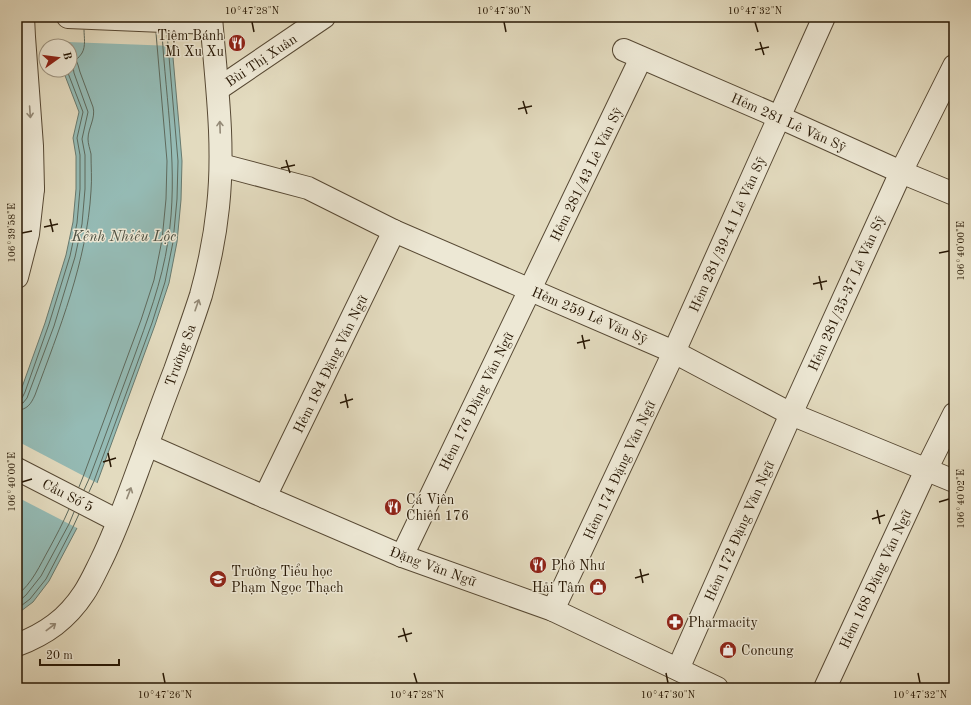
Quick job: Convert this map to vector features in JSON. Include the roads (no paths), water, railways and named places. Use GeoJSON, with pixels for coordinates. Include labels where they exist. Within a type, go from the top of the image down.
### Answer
{"type":"FeatureCollection","features":[{"type":"Feature","properties":{"kind":"street"},"geometry":{"type":"LineString","coordinates":[[68,17],[176,22],[211,20]]}},
{"type":"Feature","properties":{"kind":"street","name":"Bùi Thị Xuân"},"geometry":{"type":"LineString","coordinates":[[218,89],[324,17]]}},
{"type":"Feature","properties":{"kind":"street","name":"Hẻm 281/39-41 Lê Văn Sỹ"},"geometry":{"type":"LineString","coordinates":[[674,352],[824,17]]}},
{"type":"Feature","properties":{"kind":"street","name":"Trường Sa"},"geometry":{"type":"LineString","coordinates":[[17,645],[43,634],[53,627],[84,594],[92,581],[118,522],[188,334],[201,294],[213,246],[221,166],[218,89],[211,20]]}},
{"type":"Feature","properties":{"kind":"street"},"geometry":{"type":"LineString","coordinates":[[17,277],[28,234],[25,185],[32,146],[21,31]]}},
{"type":"Feature","properties":{"kind":"street","name":"Hẻm 281 Lê Văn Sỹ"},"geometry":{"type":"LineString","coordinates":[[632,54],[954,194]]}},
{"type":"Feature","properties":{"kind":"street","name":"Hẻm 281/43 Lê Văn Sỹ"},"geometry":{"type":"LineString","coordinates":[[530,290],[632,54]]}},
{"type":"Feature","properties":{"kind":"street","name":"Hẻm 281/35-37 Lê Văn Sỹ"},"geometry":{"type":"LineString","coordinates":[[791,414],[901,172],[954,66]]}},
{"type":"Feature","properties":{"kind":"street","name":"Hẻm 259 Lê Văn Sỹ"},"geometry":{"type":"LineString","coordinates":[[221,166],[308,188],[394,231],[674,352],[791,414],[954,481]]}},
{"type":"Feature","properties":{"kind":"street","name":"Hẻm 184 Đặng Văn Ngữ"},"geometry":{"type":"LineString","coordinates":[[265,497],[394,231]]}},
{"type":"Feature","properties":{"kind":"street","name":"Hẻm 176 Đặng Văn Ngữ"},"geometry":{"type":"LineString","coordinates":[[402,556],[530,290]]}},
{"type":"Feature","properties":{"kind":"street","name":"Hẻm 174 Đặng Văn Ngữ"},"geometry":{"type":"LineString","coordinates":[[553,610],[674,352]]}},
{"type":"Feature","properties":{"kind":"street","name":"Hẻm 172 Đặng Văn Ngữ"},"geometry":{"type":"LineString","coordinates":[[678,669],[791,414]]}},
{"type":"Feature","properties":{"kind":"street","name":"Hẻm 168 Đặng Văn Ngữ"},"geometry":{"type":"LineString","coordinates":[[825,688],[926,470],[954,414]]}},
{"type":"Feature","properties":{"kind":"street","name":"Đặng Văn Ngữ"},"geometry":{"type":"LineString","coordinates":[[147,445],[402,556],[553,610],[717,688]]}},
{"type":"Feature","properties":{"kind":"street","name":"Cầu Số 5"},"geometry":{"type":"LineString","coordinates":[[17,469],[118,522]]}},
{"type":"Feature","properties":{"kind":"water","name":"Kênh Nhiêu Lộc"},"geometry":{"type":"Polygon","coordinates":[[[171,17],[172,46],[182,161],[181,200],[177,242],[169,283],[97,483],[77,528],[49,581],[33,602],[17,614],[17,399],[45,323],[66,255],[73,222],[76,189],[76,156],[73,138],[79,112],[66,78],[78,78],[78,40],[171,17]]]}},
{"type":"Feature","properties":{"kind":"place","name":"Tiệm Bánh Mì Xu Xu"},"geometry":{"type":"Point","coordinates":[237,43]}},
{"type":"Feature","properties":{"kind":"place","name":"Cá Viên Chiên 176"},"geometry":{"type":"Point","coordinates":[393,507]}},
{"type":"Feature","properties":{"kind":"place","name":"Phở Như"},"geometry":{"type":"Point","coordinates":[538,565]}},
{"type":"Feature","properties":{"kind":"place","name":"Trường Tiểu học Phạm Ngọc Thạch"},"geometry":{"type":"Point","coordinates":[218,579]}},
{"type":"Feature","properties":{"kind":"place","name":"Hải Tâm"},"geometry":{"type":"Point","coordinates":[598,587]}},
{"type":"Feature","properties":{"kind":"place","name":"Pharmacity"},"geometry":{"type":"Point","coordinates":[675,622]}},
{"type":"Feature","properties":{"kind":"place","name":"Concung"},"geometry":{"type":"Point","coordinates":[728,650]}}]}
